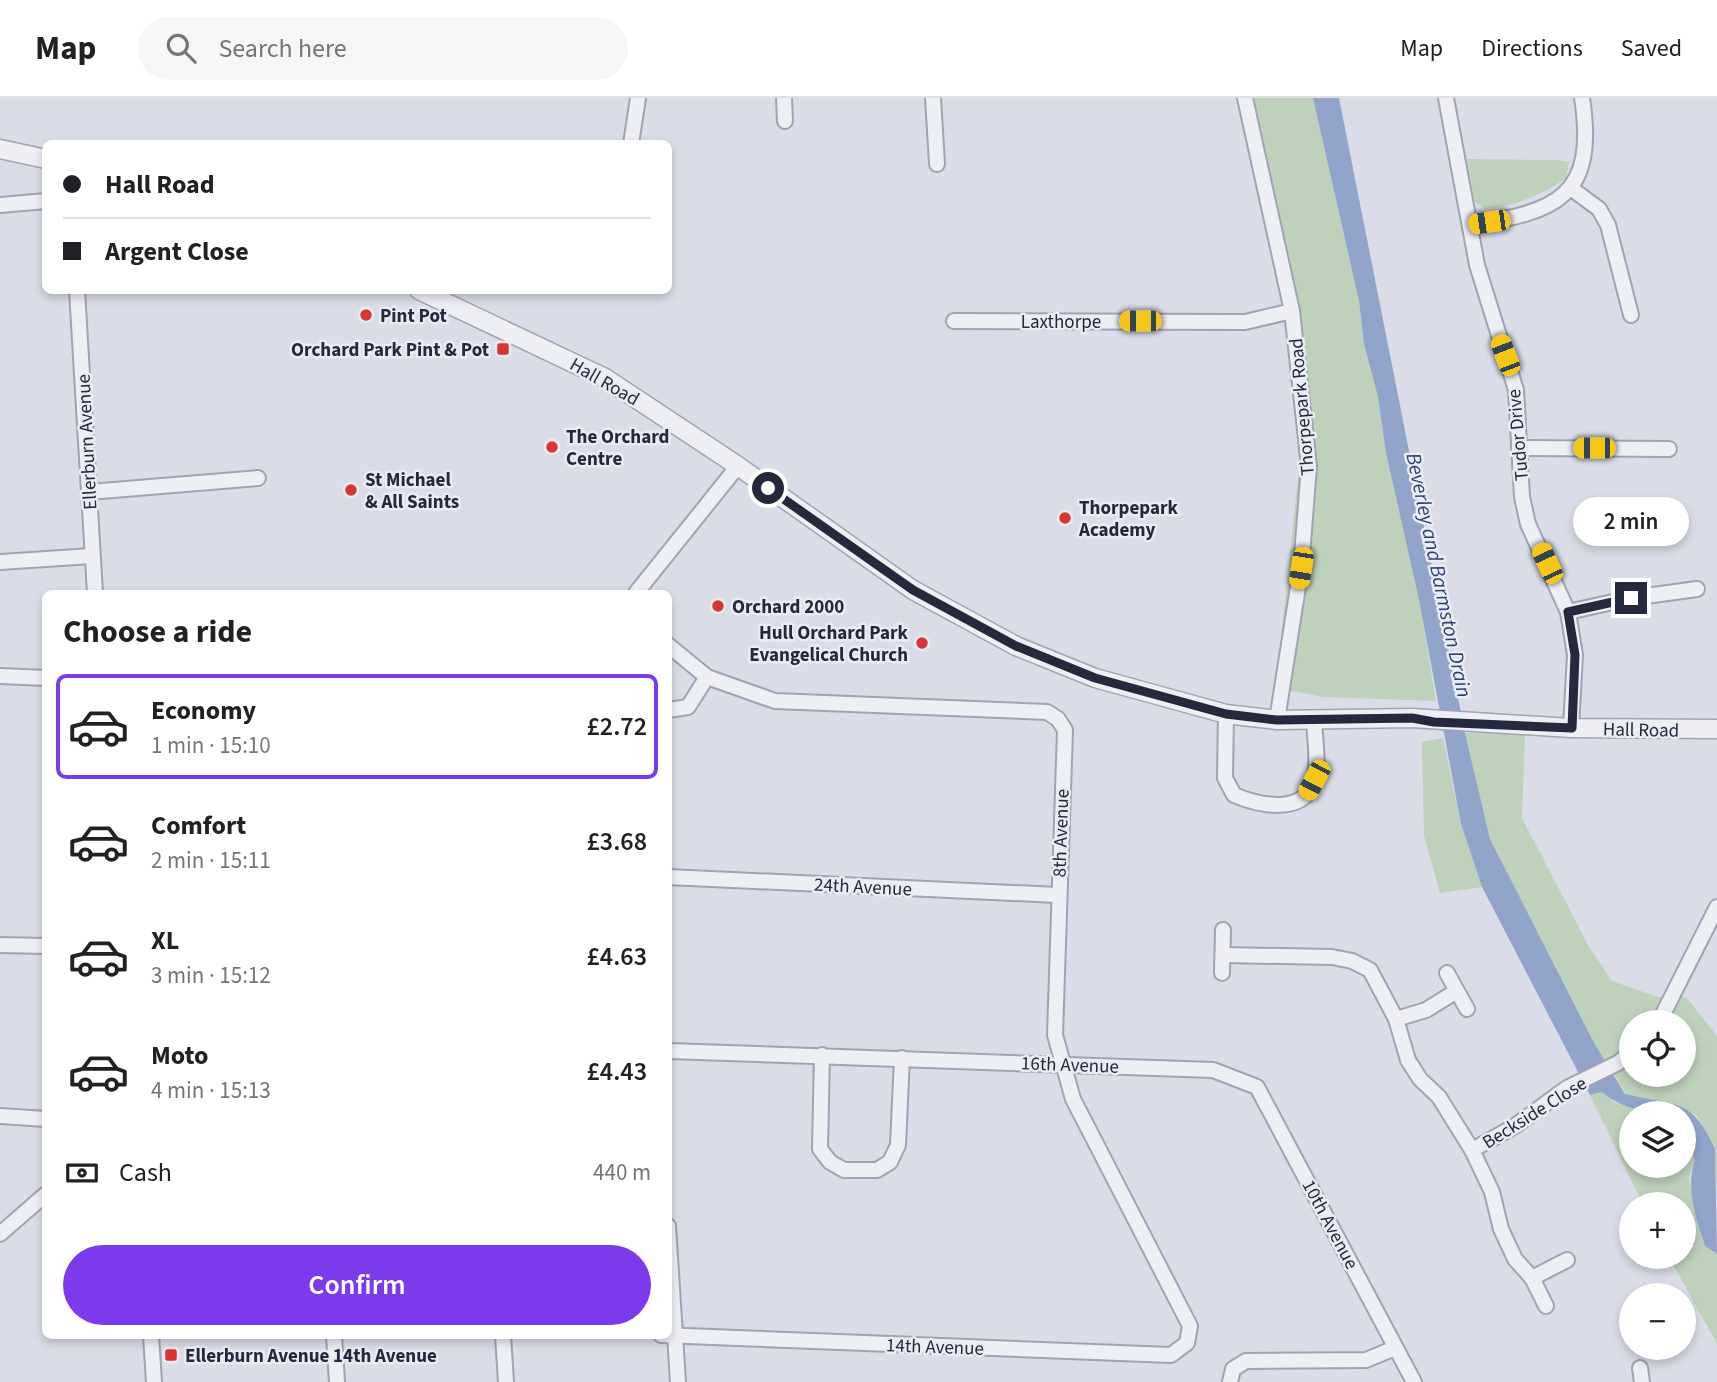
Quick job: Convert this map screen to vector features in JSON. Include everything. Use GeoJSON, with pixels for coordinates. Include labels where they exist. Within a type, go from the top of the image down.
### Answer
{"type":"FeatureCollection","features":[{"type":"Feature","properties":{"kind":"street"},"geometry":{"type":"LineString","coordinates":[[632,140],[639,98]]}},
{"type":"Feature","properties":{"kind":"street"},"geometry":{"type":"LineString","coordinates":[[784,98],[785,121]]}},
{"type":"Feature","properties":{"kind":"street"},"geometry":{"type":"LineString","coordinates":[[933,98],[937,164]]}},
{"type":"Feature","properties":{"kind":"street","name":"Thorpepark Road"},"geometry":{"type":"LineString","coordinates":[[1245,98],[1292,311],[1310,466],[1301,568],[1277,720]]}},
{"type":"Feature","properties":{"kind":"street","name":"Tudor Drive"},"geometry":{"type":"LineString","coordinates":[[1446,98],[1476,265],[1516,390],[1522,497],[1528,524],[1568,612],[1575,655],[1572,728]]}},
{"type":"Feature","properties":{"kind":"street"},"geometry":{"type":"LineString","coordinates":[[1470,225],[1508,219],[1553,204],[1572,189],[1585,157],[1587,126],[1582,98]]}},
{"type":"Feature","properties":{"kind":"street"},"geometry":{"type":"LineString","coordinates":[[0,149],[42,158]]}},
{"type":"Feature","properties":{"kind":"street"},"geometry":{"type":"LineString","coordinates":[[1572,189],[1600,209],[1608,225],[1631,315]]}},
{"type":"Feature","properties":{"kind":"street"},"geometry":{"type":"LineString","coordinates":[[0,205],[42,201]]}},
{"type":"Feature","properties":{"kind":"street","name":"Ellerburn Avenue"},"geometry":{"type":"LineString","coordinates":[[77,294],[95,590]]}},
{"type":"Feature","properties":{"kind":"street","name":"Hall Road"},"geometry":{"type":"LineString","coordinates":[[427,294],[605,378],[738,466],[913,590],[1016,646],[1095,678],[1226,714],[1277,720],[1412,718],[1434,722],[1572,728],[1717,729]]}},
{"type":"Feature","properties":{"kind":"street","name":"Laxthorpe"},"geometry":{"type":"LineString","coordinates":[[954,321],[1245,321],[1292,311]]}},
{"type":"Feature","properties":{"kind":"street"},"geometry":{"type":"LineString","coordinates":[[1519,448],[1668,449]]}},
{"type":"Feature","properties":{"kind":"street"},"geometry":{"type":"LineString","coordinates":[[638,590],[738,466]]}},
{"type":"Feature","properties":{"kind":"street"},"geometry":{"type":"LineString","coordinates":[[89,492],[258,478]]}},
{"type":"Feature","properties":{"kind":"street"},"geometry":{"type":"LineString","coordinates":[[0,562],[92,556]]}},
{"type":"Feature","properties":{"kind":"street"},"geometry":{"type":"LineString","coordinates":[[1568,612],[1631,598],[1698,589]]}},
{"type":"Feature","properties":{"kind":"street","name":"8th Avenue"},"geometry":{"type":"LineString","coordinates":[[672,648],[707,677],[775,701],[1047,712],[1058,719],[1065,730],[1057,895],[1055,1035],[1061,1064],[1073,1099],[1190,1326]]}},
{"type":"Feature","properties":{"kind":"street"},"geometry":{"type":"LineString","coordinates":[[0,676],[42,678]]}},
{"type":"Feature","properties":{"kind":"street"},"geometry":{"type":"LineString","coordinates":[[672,709],[688,707],[707,677]]}},
{"type":"Feature","properties":{"kind":"street"},"geometry":{"type":"LineString","coordinates":[[1226,714],[1225,778],[1234,795],[1252,803],[1291,805],[1307,795],[1314,780],[1314,720]]}},
{"type":"Feature","properties":{"kind":"street","name":"24th Avenue"},"geometry":{"type":"LineString","coordinates":[[672,877],[1057,895]]}},
{"type":"Feature","properties":{"kind":"street"},"geometry":{"type":"LineString","coordinates":[[1665,1010],[1717,906]]}},
{"type":"Feature","properties":{"kind":"street"},"geometry":{"type":"LineString","coordinates":[[1223,930],[1223,973]]}},
{"type":"Feature","properties":{"kind":"street"},"geometry":{"type":"LineString","coordinates":[[0,945],[42,946]]}},
{"type":"Feature","properties":{"kind":"street","name":"Beckside Close"},"geometry":{"type":"LineString","coordinates":[[1225,956],[1332,957],[1352,961],[1370,970],[1396,1019],[1408,1060],[1420,1079],[1439,1097],[1472,1150],[1492,1192],[1501,1229],[1510,1249],[1532,1278],[1546,1306]]}},
{"type":"Feature","properties":{"kind":"street"},"geometry":{"type":"LineString","coordinates":[[1447,973],[1455,992],[1467,1009]]}},
{"type":"Feature","properties":{"kind":"street"},"geometry":{"type":"LineString","coordinates":[[1396,1019],[1426,1010],[1455,992]]}},
{"type":"Feature","properties":{"kind":"street","name":"16th Avenue"},"geometry":{"type":"LineString","coordinates":[[672,1051],[1213,1070],[1237,1077]]}},
{"type":"Feature","properties":{"kind":"street"},"geometry":{"type":"LineString","coordinates":[[822,1055],[820,1149],[830,1162],[844,1170],[877,1170],[890,1162],[898,1146],[902,1058]]}},
{"type":"Feature","properties":{"kind":"street","name":"Beckside Close"},"geometry":{"type":"LineString","coordinates":[[1472,1150],[1515,1126],[1567,1088],[1619,1062]]}},
{"type":"Feature","properties":{"kind":"street","name":"10th Avenue"},"geometry":{"type":"LineString","coordinates":[[1237,1077],[1257,1087],[1414,1382]]}},
{"type":"Feature","properties":{"kind":"street"},"geometry":{"type":"LineString","coordinates":[[0,1116],[42,1118]]}},
{"type":"Feature","properties":{"kind":"street"},"geometry":{"type":"LineString","coordinates":[[0,1234],[42,1197]]}},
{"type":"Feature","properties":{"kind":"street"},"geometry":{"type":"LineString","coordinates":[[1532,1278],[1567,1260]]}},
{"type":"Feature","properties":{"kind":"street","name":"14th Avenue"},"geometry":{"type":"LineString","coordinates":[[672,1336],[1171,1355],[1187,1343],[1190,1326]]}},
{"type":"Feature","properties":{"kind":"street"},"geometry":{"type":"LineString","coordinates":[[151,1339],[154,1382]]}},
{"type":"Feature","properties":{"kind":"street"},"geometry":{"type":"LineString","coordinates":[[334,1339],[337,1382]]}},
{"type":"Feature","properties":{"kind":"street"},"geometry":{"type":"LineString","coordinates":[[503,1339],[506,1382]]}},
{"type":"Feature","properties":{"kind":"street"},"geometry":{"type":"LineString","coordinates":[[669,1339],[678,1382]]}},
{"type":"Feature","properties":{"kind":"street"},"geometry":{"type":"LineString","coordinates":[[1232,1375],[1246,1361],[1366,1360],[1395,1348]]}},
{"type":"Feature","properties":{"kind":"green space"},"geometry":{"type":"Polygon","coordinates":[[[1245,98],[1313,98],[1359,301],[1364,344],[1378,397],[1386,453],[1419,600],[1436,701],[1324,697],[1276,688],[1299,468],[1289,335],[1245,98]]]}},
{"type":"Feature","properties":{"kind":"green space"},"geometry":{"type":"Polygon","coordinates":[[[1467,159],[1569,162],[1566,178],[1547,190],[1518,202],[1485,209],[1474,201],[1467,159]]]}},
{"type":"Feature","properties":{"kind":"green space"},"geometry":{"type":"Polygon","coordinates":[[[1465,733],[1525,733],[1522,818],[1588,945],[1612,981],[1658,997],[1686,997],[1717,1036],[1717,1199],[1715,1149],[1696,1115],[1696,1101],[1649,1101],[1626,1094],[1622,1087],[1696,1087],[1696,1010],[1619,1010],[1619,1083],[1593,1041],[1490,839],[1465,733]]]}},
{"type":"Feature","properties":{"kind":"green space"},"geometry":{"type":"Polygon","coordinates":[[[1443,738],[1461,824],[1482,887],[1440,893],[1424,836],[1422,742],[1443,738]]]}},
{"type":"Feature","properties":{"kind":"green space"},"geometry":{"type":"Polygon","coordinates":[[[1602,1092],[1619,1104],[1619,1155],[1590,1095],[1602,1092]]]}},
{"type":"Feature","properties":{"kind":"green space"},"geometry":{"type":"Polygon","coordinates":[[[1630,1178],[1689,1178],[1692,1192],[1637,1192],[1630,1178]]]}},
{"type":"Feature","properties":{"kind":"green space"},"geometry":{"type":"Polygon","coordinates":[[[1696,1212],[1705,1246],[1717,1254],[1717,1344],[1696,1306],[1696,1283],[1683,1283],[1676,1269],[1696,1269],[1696,1212]]]}},
{"type":"Feature","properties":{"kind":"water"},"geometry":{"type":"Polygon","coordinates":[[[1313,98],[1339,98],[1465,733],[1490,839],[1619,1087],[1625,1094],[1659,1101],[1619,1101],[1619,1103],[1602,1092],[1590,1095],[1482,887],[1461,824],[1419,600],[1386,453],[1378,397],[1364,344],[1359,301],[1313,98]]]}},
{"type":"Feature","properties":{"kind":"water"},"geometry":{"type":"Polygon","coordinates":[[[1696,1118],[1715,1149],[1717,1254],[1705,1246],[1696,1217],[1696,1192],[1691,1192],[1691,1178],[1696,1178],[1696,1118]]]}},
{"type":"Feature","properties":{"kind":"place","name":"Pint Pot"},"geometry":{"type":"Point","coordinates":[366,315]}},
{"type":"Feature","properties":{"kind":"place","name":"Orchard Park Pint & Pot"},"geometry":{"type":"Point","coordinates":[503,349]}},
{"type":"Feature","properties":{"kind":"place","name":"The Orchard Centre"},"geometry":{"type":"Point","coordinates":[552,447]}},
{"type":"Feature","properties":{"kind":"place","name":"St Michael & All Saints"},"geometry":{"type":"Point","coordinates":[351,490]}},
{"type":"Feature","properties":{"kind":"place","name":"Thorpepark Academy"},"geometry":{"type":"Point","coordinates":[1065,518]}},
{"type":"Feature","properties":{"kind":"place","name":"Orchard 2000"},"geometry":{"type":"Point","coordinates":[718,606]}},
{"type":"Feature","properties":{"kind":"place","name":"Hull Orchard Park Evangelical Church"},"geometry":{"type":"Point","coordinates":[922,643]}},
{"type":"Feature","properties":{"kind":"place","name":"Ellerburn Avenue 14th Avenue"},"geometry":{"type":"Point","coordinates":[171,1355]}},
{"type":"Feature","properties":{"kind":"route"},"geometry":{"type":"LineString","coordinates":[[768,488],[913,590],[1016,646],[1095,678],[1226,714],[1277,720],[1412,718],[1434,722],[1572,728],[1575,655],[1568,612],[1631,598]]}},
{"type":"Feature","properties":{"kind":"water label","name":"Beverley and Barmston Drain"},"geometry":{"type":"Point","coordinates":[1439,575]}}]}
